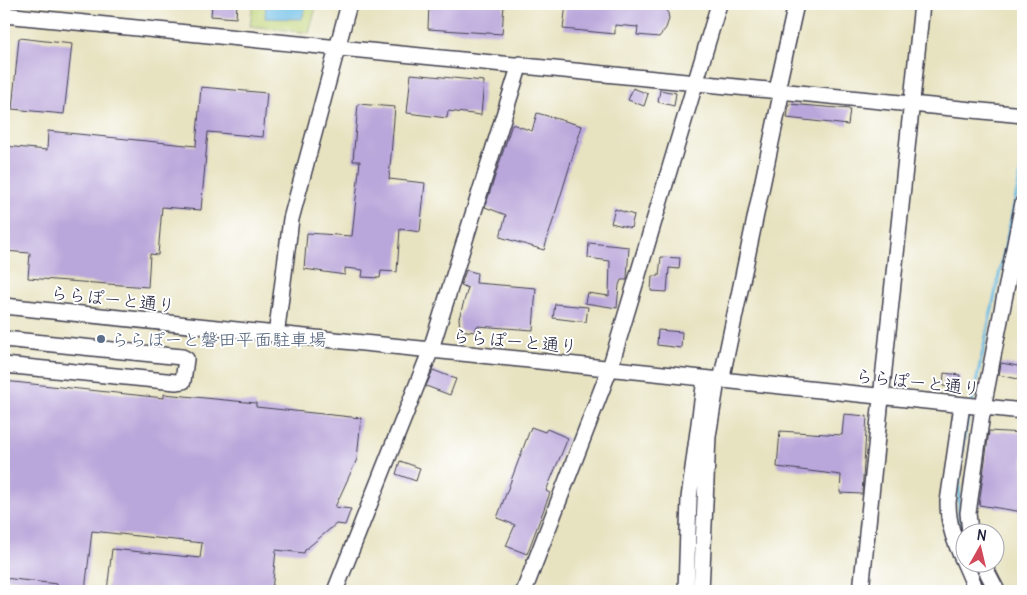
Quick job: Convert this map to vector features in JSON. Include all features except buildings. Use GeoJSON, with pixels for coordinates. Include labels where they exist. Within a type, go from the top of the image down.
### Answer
{"type":"FeatureCollection","features":[{"type":"Feature","properties":{"kind":"street"},"geometry":{"type":"LineString","coordinates":[[276,336],[284,288],[291,219],[349,4]]}},
{"type":"Feature","properties":{"kind":"street"},"geometry":{"type":"LineString","coordinates":[[524,591],[610,368],[719,4]]}},
{"type":"Feature","properties":{"kind":"street"},"geometry":{"type":"LineString","coordinates":[[686,591],[689,498],[779,90],[796,4]]}},
{"type":"Feature","properties":{"kind":"street"},"geometry":{"type":"LineString","coordinates":[[861,591],[922,4]]}},
{"type":"Feature","properties":{"kind":"street"},"geometry":{"type":"LineString","coordinates":[[4,15],[337,46],[1023,115]]}},
{"type":"Feature","properties":{"kind":"street"},"geometry":{"type":"LineString","coordinates":[[335,591],[430,352],[520,64]]}},
{"type":"Feature","properties":{"kind":"street"},"geometry":{"type":"LineString","coordinates":[[969,522],[968,514],[983,407],[1023,204]]}},
{"type":"Feature","properties":{"kind":"street","name":"ららぽーと通り"},"geometry":{"type":"LineString","coordinates":[[4,306],[430,352],[610,368],[714,381],[1023,411]]}},
{"type":"Feature","properties":{"kind":"street"},"geometry":{"type":"LineString","coordinates":[[4,339],[182,357],[186,359],[183,381],[176,382],[4,365]]}},
{"type":"Feature","properties":{"kind":"street"},"geometry":{"type":"LineString","coordinates":[[73,372],[74,346]]}},
{"type":"Feature","properties":{"kind":"street"},"geometry":{"type":"LineString","coordinates":[[701,591],[708,436],[714,381]]}},
{"type":"Feature","properties":{"kind":"street"},"geometry":{"type":"LineString","coordinates":[[962,405],[948,516],[952,538],[976,591]]}},
{"type":"Feature","properties":{"kind":"street"},"geometry":{"type":"LineString","coordinates":[[987,572],[997,591]]}},
{"type":"Feature","properties":{"kind":"green space"},"geometry":{"type":"Polygon","coordinates":[[[253,4],[317,4],[309,33],[250,26],[253,4]]]}},
{"type":"Feature","properties":{"kind":"water"},"geometry":{"type":"Polygon","coordinates":[[[266,4],[306,4],[302,19],[265,18],[266,4]]]}},
{"type":"Feature","properties":{"kind":"waterway"},"geometry":{"type":"LineString","coordinates":[[972,402],[1023,163]]}},
{"type":"Feature","properties":{"kind":"waterway"},"geometry":{"type":"LineString","coordinates":[[960,522],[961,457],[970,410]]}},
{"type":"Feature","properties":{"kind":"waterway"},"geometry":{"type":"LineString","coordinates":[[980,581],[985,591]]}},
{"type":"Feature","properties":{"kind":"place","name":"ららぽーと磐田平面駐車場"},"geometry":{"type":"Point","coordinates":[101,339]}}]}
